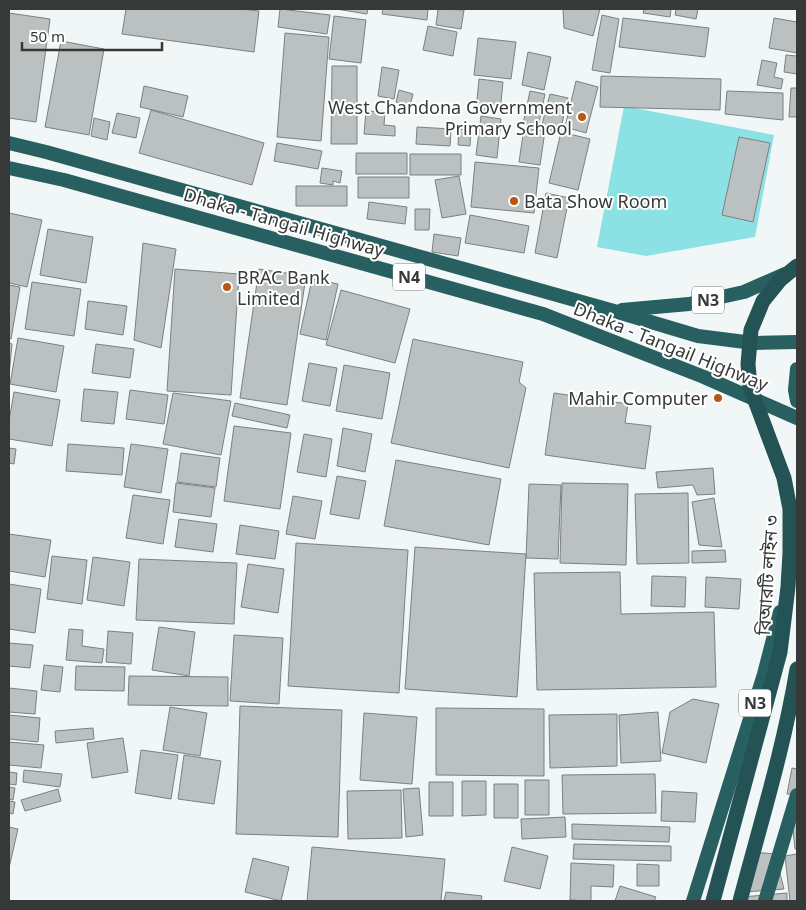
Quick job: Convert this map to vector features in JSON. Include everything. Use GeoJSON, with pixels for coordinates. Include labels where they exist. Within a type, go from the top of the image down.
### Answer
{"type":"FeatureCollection","features":[{"type":"Feature","properties":{"kind":"highway","name":"Dhaka - Tangail Highway"},"geometry":{"type":"LineString","coordinates":[[9,144],[46,152],[614,310],[698,336],[753,343],[797,342]]}},
{"type":"Feature","properties":{"kind":"highway","name":"Dhaka - Tangail Highway"},"geometry":{"type":"LineString","coordinates":[[9,168],[64,180],[543,314],[704,377],[797,418]]}},
{"type":"Feature","properties":{"kind":"highway","name":"N3"},"geometry":{"type":"LineString","coordinates":[[614,310],[689,304],[744,292],[797,267]]}},
{"type":"Feature","properties":{"kind":"highway","name":"বিআরটি লাইন ৩"},"geometry":{"type":"LineString","coordinates":[[713,901],[780,652],[788,587],[790,509],[784,478],[750,387],[748,364],[751,330],[763,301],[780,280],[797,267]]}},
{"type":"Feature","properties":{"kind":"highway"},"geometry":{"type":"LineString","coordinates":[[797,369],[795,390],[797,401]]}},
{"type":"Feature","properties":{"kind":"highway","name":"N3"},"geometry":{"type":"LineString","coordinates":[[693,901],[764,674],[783,598],[797,501]]}},
{"type":"Feature","properties":{"kind":"highway"},"geometry":{"type":"LineString","coordinates":[[740,901],[773,775],[797,669]]}},
{"type":"Feature","properties":{"kind":"highway"},"geometry":{"type":"LineString","coordinates":[[765,901],[797,795]]}},
{"type":"Feature","properties":{"kind":"shaded area"},"geometry":{"type":"Polygon","coordinates":[[[624,106],[774,135],[755,237],[646,256],[597,247],[624,106]]]}},
{"type":"Feature","properties":{"kind":"building"},"geometry":{"type":"Polygon","coordinates":[[[126,9],[241,9],[259,11],[254,52],[122,34],[126,9]]]}},
{"type":"Feature","properties":{"kind":"building"},"geometry":{"type":"Polygon","coordinates":[[[280,9],[330,15],[327,34],[278,27],[280,9]]]}},
{"type":"Feature","properties":{"kind":"building"},"geometry":{"type":"Polygon","coordinates":[[[336,9],[368,9],[367,14],[336,9]]]}},
{"type":"Feature","properties":{"kind":"building"},"geometry":{"type":"Polygon","coordinates":[[[383,9],[428,9],[427,20],[382,14],[383,9]]]}},
{"type":"Feature","properties":{"kind":"building"},"geometry":{"type":"Polygon","coordinates":[[[438,9],[464,10],[461,29],[436,25],[438,9]]]}},
{"type":"Feature","properties":{"kind":"building"},"geometry":{"type":"Polygon","coordinates":[[[563,9],[600,9],[593,36],[564,28],[563,9]]]}},
{"type":"Feature","properties":{"kind":"building"},"geometry":{"type":"Polygon","coordinates":[[[644,9],[671,9],[670,17],[643,13],[644,9]]]}},
{"type":"Feature","properties":{"kind":"building"},"geometry":{"type":"Polygon","coordinates":[[[676,9],[698,9],[696,19],[675,15],[676,9]]]}},
{"type":"Feature","properties":{"kind":"building"},"geometry":{"type":"Polygon","coordinates":[[[9,13],[50,19],[36,122],[9,118],[9,13]]]}},
{"type":"Feature","properties":{"kind":"building"},"geometry":{"type":"Polygon","coordinates":[[[602,15],[619,19],[610,73],[592,70],[602,15]]]}},
{"type":"Feature","properties":{"kind":"building"},"geometry":{"type":"Polygon","coordinates":[[[334,16],[366,20],[361,63],[329,59],[334,16]]]}},
{"type":"Feature","properties":{"kind":"building"},"geometry":{"type":"Polygon","coordinates":[[[623,18],[709,28],[705,57],[619,47],[623,18]]]}},
{"type":"Feature","properties":{"kind":"building"},"geometry":{"type":"Polygon","coordinates":[[[774,18],[797,22],[797,53],[769,48],[774,18]]]}},
{"type":"Feature","properties":{"kind":"building"},"geometry":{"type":"Polygon","coordinates":[[[428,26],[457,32],[453,56],[423,50],[428,26]]]}},
{"type":"Feature","properties":{"kind":"building"},"geometry":{"type":"Polygon","coordinates":[[[285,33],[329,37],[321,141],[277,137],[285,33]]]}},
{"type":"Feature","properties":{"kind":"building"},"geometry":{"type":"Polygon","coordinates":[[[478,38],[516,42],[511,79],[474,75],[478,38]]]}},
{"type":"Feature","properties":{"kind":"building"},"geometry":{"type":"Polygon","coordinates":[[[61,41],[104,49],[89,135],[45,127],[61,41]]]}},
{"type":"Feature","properties":{"kind":"building"},"geometry":{"type":"Polygon","coordinates":[[[528,52],[551,57],[544,90],[522,85],[528,52]]]}},
{"type":"Feature","properties":{"kind":"building"},"geometry":{"type":"Polygon","coordinates":[[[786,55],[797,56],[797,74],[784,72],[786,55]]]}},
{"type":"Feature","properties":{"kind":"building"},"geometry":{"type":"Polygon","coordinates":[[[762,60],[777,63],[774,77],[783,79],[781,89],[757,85],[762,60]]]}},
{"type":"Feature","properties":{"kind":"building"},"geometry":{"type":"Polygon","coordinates":[[[332,66],[357,66],[357,144],[331,144],[332,66]]]}},
{"type":"Feature","properties":{"kind":"building"},"geometry":{"type":"Polygon","coordinates":[[[382,67],[399,70],[394,99],[378,96],[382,67]]]}},
{"type":"Feature","properties":{"kind":"building"},"geometry":{"type":"Polygon","coordinates":[[[601,76],[721,79],[720,110],[600,107],[601,76]]]}},
{"type":"Feature","properties":{"kind":"building"},"geometry":{"type":"Polygon","coordinates":[[[479,79],[503,82],[500,112],[476,110],[479,79]]]}},
{"type":"Feature","properties":{"kind":"building"},"geometry":{"type":"Polygon","coordinates":[[[576,81],[598,87],[586,133],[565,127],[576,81]]]}},
{"type":"Feature","properties":{"kind":"building"},"geometry":{"type":"Polygon","coordinates":[[[144,86],[188,96],[183,117],[140,107],[144,86]]]}},
{"type":"Feature","properties":{"kind":"building"},"geometry":{"type":"Polygon","coordinates":[[[791,88],[797,88],[797,117],[789,117],[791,88]]]}},
{"type":"Feature","properties":{"kind":"building"},"geometry":{"type":"Polygon","coordinates":[[[399,90],[413,94],[410,106],[396,102],[399,90]]]}},
{"type":"Feature","properties":{"kind":"building"},"geometry":{"type":"Polygon","coordinates":[[[530,91],[545,94],[538,128],[523,124],[530,91]]]}},
{"type":"Feature","properties":{"kind":"building"},"geometry":{"type":"Polygon","coordinates":[[[727,91],[783,93],[783,120],[725,114],[727,91]]]}},
{"type":"Feature","properties":{"kind":"building"},"geometry":{"type":"Polygon","coordinates":[[[550,94],[568,98],[560,132],[541,128],[550,94]]]}},
{"type":"Feature","properties":{"kind":"building"},"geometry":{"type":"Polygon","coordinates":[[[151,110],[264,143],[252,185],[139,153],[151,110]]]}},
{"type":"Feature","properties":{"kind":"building"},"geometry":{"type":"Polygon","coordinates":[[[366,111],[385,112],[384,125],[395,126],[395,136],[364,134],[366,111]]]}},
{"type":"Feature","properties":{"kind":"building"},"geometry":{"type":"Polygon","coordinates":[[[117,113],[140,118],[136,138],[112,133],[117,113]]]}},
{"type":"Feature","properties":{"kind":"building"},"geometry":{"type":"Polygon","coordinates":[[[481,116],[501,119],[497,158],[476,155],[481,116]]]}},
{"type":"Feature","properties":{"kind":"building"},"geometry":{"type":"Polygon","coordinates":[[[94,118],[110,122],[107,140],[91,136],[94,118]]]}},
{"type":"Feature","properties":{"kind":"building"},"geometry":{"type":"Polygon","coordinates":[[[417,127],[451,129],[450,146],[416,144],[417,127]]]}},
{"type":"Feature","properties":{"kind":"building"},"geometry":{"type":"Polygon","coordinates":[[[524,128],[545,131],[540,165],[519,162],[524,128]]]}},
{"type":"Feature","properties":{"kind":"building"},"geometry":{"type":"Polygon","coordinates":[[[459,129],[471,130],[470,146],[458,145],[459,129]]]}},
{"type":"Feature","properties":{"kind":"building"},"geometry":{"type":"Polygon","coordinates":[[[561,132],[590,139],[578,190],[549,183],[561,132]]]}},
{"type":"Feature","properties":{"kind":"building"},"geometry":{"type":"Polygon","coordinates":[[[739,137],[770,143],[753,222],[722,215],[739,137]]]}},
{"type":"Feature","properties":{"kind":"building"},"geometry":{"type":"Polygon","coordinates":[[[277,143],[322,151],[318,169],[274,161],[277,143]]]}},
{"type":"Feature","properties":{"kind":"building"},"geometry":{"type":"Polygon","coordinates":[[[356,153],[407,153],[407,174],[356,174],[356,153]]]}},
{"type":"Feature","properties":{"kind":"building"},"geometry":{"type":"Polygon","coordinates":[[[410,154],[461,154],[461,175],[410,175],[410,154]]]}},
{"type":"Feature","properties":{"kind":"building"},"geometry":{"type":"Polygon","coordinates":[[[475,162],[539,168],[534,213],[471,207],[475,162]]]}},
{"type":"Feature","properties":{"kind":"building"},"geometry":{"type":"Polygon","coordinates":[[[322,168],[342,171],[340,183],[333,181],[333,185],[320,183],[322,168]]]}},
{"type":"Feature","properties":{"kind":"building"},"geometry":{"type":"Polygon","coordinates":[[[459,176],[466,214],[442,218],[435,180],[459,176]]]}},
{"type":"Feature","properties":{"kind":"building"},"geometry":{"type":"Polygon","coordinates":[[[358,177],[409,177],[409,198],[358,198],[358,177]]]}},
{"type":"Feature","properties":{"kind":"building"},"geometry":{"type":"Polygon","coordinates":[[[296,186],[347,186],[347,206],[296,206],[296,186]]]}},
{"type":"Feature","properties":{"kind":"building"},"geometry":{"type":"Polygon","coordinates":[[[546,193],[569,198],[557,258],[535,253],[546,193]]]}},
{"type":"Feature","properties":{"kind":"building"},"geometry":{"type":"Polygon","coordinates":[[[369,202],[407,207],[405,224],[367,219],[369,202]]]}},
{"type":"Feature","properties":{"kind":"building"},"geometry":{"type":"Polygon","coordinates":[[[415,209],[430,209],[429,230],[415,230],[415,209]]]}},
{"type":"Feature","properties":{"kind":"building"},"geometry":{"type":"Polygon","coordinates":[[[9,213],[42,220],[27,287],[9,283],[9,213]]]}},
{"type":"Feature","properties":{"kind":"building"},"geometry":{"type":"Polygon","coordinates":[[[470,215],[529,226],[524,253],[465,243],[470,215]]]}},
{"type":"Feature","properties":{"kind":"building"},"geometry":{"type":"Polygon","coordinates":[[[48,229],[93,237],[86,283],[40,275],[48,229]]]}},
{"type":"Feature","properties":{"kind":"building"},"geometry":{"type":"Polygon","coordinates":[[[434,234],[461,238],[458,256],[432,252],[434,234]]]}},
{"type":"Feature","properties":{"kind":"building"},"geometry":{"type":"Polygon","coordinates":[[[143,243],[176,249],[161,348],[134,340],[143,243]]]}},
{"type":"Feature","properties":{"kind":"building"},"geometry":{"type":"Polygon","coordinates":[[[175,269],[239,274],[231,395],[167,391],[175,269]]]}},
{"type":"Feature","properties":{"kind":"building"},"geometry":{"type":"Polygon","coordinates":[[[259,269],[306,276],[287,405],[240,398],[259,269]]]}},
{"type":"Feature","properties":{"kind":"building"},"geometry":{"type":"Polygon","coordinates":[[[312,279],[338,284],[326,340],[300,334],[312,279]]]}},
{"type":"Feature","properties":{"kind":"building"},"geometry":{"type":"Polygon","coordinates":[[[32,282],[81,289],[74,336],[25,329],[32,282]]]}},
{"type":"Feature","properties":{"kind":"building"},"geometry":{"type":"Polygon","coordinates":[[[9,285],[20,287],[11,339],[9,338],[9,285]]]}},
{"type":"Feature","properties":{"kind":"building"},"geometry":{"type":"Polygon","coordinates":[[[341,290],[410,309],[395,363],[326,345],[341,290]]]}},
{"type":"Feature","properties":{"kind":"building"},"geometry":{"type":"Polygon","coordinates":[[[88,301],[127,306],[123,335],[85,329],[88,301]]]}},
{"type":"Feature","properties":{"kind":"building"},"geometry":{"type":"Polygon","coordinates":[[[18,338],[64,346],[56,392],[10,384],[18,338]]]}},
{"type":"Feature","properties":{"kind":"building"},"geometry":{"type":"Polygon","coordinates":[[[413,339],[523,362],[519,382],[526,388],[509,468],[391,443],[413,339]]]}},
{"type":"Feature","properties":{"kind":"building"},"geometry":{"type":"Polygon","coordinates":[[[9,343],[12,344],[9,376],[9,343]]]}},
{"type":"Feature","properties":{"kind":"building"},"geometry":{"type":"Polygon","coordinates":[[[96,344],[134,349],[130,378],[92,373],[96,344]]]}},
{"type":"Feature","properties":{"kind":"building"},"geometry":{"type":"Polygon","coordinates":[[[309,363],[337,368],[330,406],[302,401],[309,363]]]}},
{"type":"Feature","properties":{"kind":"building"},"geometry":{"type":"Polygon","coordinates":[[[344,365],[390,373],[382,419],[336,411],[344,365]]]}},
{"type":"Feature","properties":{"kind":"building"},"geometry":{"type":"Polygon","coordinates":[[[84,389],[118,392],[114,424],[81,421],[84,389]]]}},
{"type":"Feature","properties":{"kind":"building"},"geometry":{"type":"Polygon","coordinates":[[[130,390],[168,395],[164,424],[126,419],[130,390]]]}},
{"type":"Feature","properties":{"kind":"building"},"geometry":{"type":"Polygon","coordinates":[[[14,392],[60,400],[52,446],[9,439],[9,421],[14,392]]]}},
{"type":"Feature","properties":{"kind":"building"},"geometry":{"type":"Polygon","coordinates":[[[173,393],[231,401],[221,455],[163,444],[173,393]]]}},
{"type":"Feature","properties":{"kind":"building"},"geometry":{"type":"Polygon","coordinates":[[[554,393],[628,404],[625,423],[651,426],[645,469],[545,455],[554,393]]]}},
{"type":"Feature","properties":{"kind":"building"},"geometry":{"type":"Polygon","coordinates":[[[235,403],[290,415],[287,428],[232,416],[235,403]]]}},
{"type":"Feature","properties":{"kind":"building"},"geometry":{"type":"Polygon","coordinates":[[[234,426],[291,433],[280,509],[224,501],[234,426]]]}},
{"type":"Feature","properties":{"kind":"building"},"geometry":{"type":"Polygon","coordinates":[[[343,428],[372,434],[365,472],[337,466],[343,428]]]}},
{"type":"Feature","properties":{"kind":"building"},"geometry":{"type":"Polygon","coordinates":[[[304,434],[332,439],[326,477],[297,472],[304,434]]]}},
{"type":"Feature","properties":{"kind":"building"},"geometry":{"type":"Polygon","coordinates":[[[68,444],[124,448],[122,475],[66,471],[68,444]]]}},
{"type":"Feature","properties":{"kind":"building"},"geometry":{"type":"Polygon","coordinates":[[[131,444],[168,449],[161,493],[124,487],[131,444]]]}},
{"type":"Feature","properties":{"kind":"building"},"geometry":{"type":"Polygon","coordinates":[[[9,448],[16,449],[14,464],[9,463],[9,448]]]}},
{"type":"Feature","properties":{"kind":"building"},"geometry":{"type":"Polygon","coordinates":[[[181,453],[220,458],[216,487],[177,482],[181,453]]]}},
{"type":"Feature","properties":{"kind":"building"},"geometry":{"type":"Polygon","coordinates":[[[396,460],[501,479],[489,545],[384,526],[396,460]]]}},
{"type":"Feature","properties":{"kind":"building"},"geometry":{"type":"Polygon","coordinates":[[[713,468],[715,494],[697,495],[693,485],[658,488],[656,472],[713,468]]]}},
{"type":"Feature","properties":{"kind":"building"},"geometry":{"type":"Polygon","coordinates":[[[337,476],[366,481],[359,519],[330,514],[337,476]]]}},
{"type":"Feature","properties":{"kind":"building"},"geometry":{"type":"Polygon","coordinates":[[[176,483],[215,488],[211,517],[173,512],[176,483]]]}},
{"type":"Feature","properties":{"kind":"building"},"geometry":{"type":"Polygon","coordinates":[[[562,483],[628,484],[626,565],[560,563],[562,483]]]}},
{"type":"Feature","properties":{"kind":"building"},"geometry":{"type":"Polygon","coordinates":[[[529,484],[561,485],[558,559],[526,558],[529,484]]]}},
{"type":"Feature","properties":{"kind":"building"},"geometry":{"type":"Polygon","coordinates":[[[688,493],[689,563],[637,564],[635,494],[688,493]]]}},
{"type":"Feature","properties":{"kind":"building"},"geometry":{"type":"Polygon","coordinates":[[[133,495],[170,500],[163,544],[126,538],[133,495]]]}},
{"type":"Feature","properties":{"kind":"building"},"geometry":{"type":"Polygon","coordinates":[[[293,496],[322,501],[315,539],[286,534],[293,496]]]}},
{"type":"Feature","properties":{"kind":"building"},"geometry":{"type":"Polygon","coordinates":[[[714,498],[722,547],[699,545],[692,502],[714,498]]]}},
{"type":"Feature","properties":{"kind":"building"},"geometry":{"type":"Polygon","coordinates":[[[179,519],[217,524],[213,552],[175,547],[179,519]]]}},
{"type":"Feature","properties":{"kind":"building"},"geometry":{"type":"Polygon","coordinates":[[[240,525],[279,531],[275,559],[236,554],[240,525]]]}},
{"type":"Feature","properties":{"kind":"building"},"geometry":{"type":"Polygon","coordinates":[[[9,534],[51,540],[45,577],[9,571],[9,534]]]}},
{"type":"Feature","properties":{"kind":"building"},"geometry":{"type":"Polygon","coordinates":[[[296,543],[408,550],[399,693],[288,686],[296,543]]]}},
{"type":"Feature","properties":{"kind":"building"},"geometry":{"type":"Polygon","coordinates":[[[415,547],[526,554],[517,697],[405,689],[415,547]]]}},
{"type":"Feature","properties":{"kind":"building"},"geometry":{"type":"Polygon","coordinates":[[[725,550],[726,562],[692,563],[692,551],[725,550]]]}},
{"type":"Feature","properties":{"kind":"building"},"geometry":{"type":"Polygon","coordinates":[[[52,556],[87,560],[82,604],[47,599],[52,556]]]}},
{"type":"Feature","properties":{"kind":"building"},"geometry":{"type":"Polygon","coordinates":[[[93,557],[130,562],[124,606],[87,600],[93,557]]]}},
{"type":"Feature","properties":{"kind":"building"},"geometry":{"type":"Polygon","coordinates":[[[139,559],[237,563],[234,624],[136,620],[139,559]]]}},
{"type":"Feature","properties":{"kind":"building"},"geometry":{"type":"Polygon","coordinates":[[[248,564],[284,569],[278,613],[241,607],[248,564]]]}},
{"type":"Feature","properties":{"kind":"building"},"geometry":{"type":"Polygon","coordinates":[[[620,572],[621,614],[714,612],[716,687],[537,690],[534,573],[620,572]]]}},
{"type":"Feature","properties":{"kind":"building"},"geometry":{"type":"Polygon","coordinates":[[[652,576],[686,577],[685,607],[651,606],[652,576]]]}},
{"type":"Feature","properties":{"kind":"building"},"geometry":{"type":"Polygon","coordinates":[[[706,577],[741,579],[739,609],[705,607],[706,577]]]}},
{"type":"Feature","properties":{"kind":"building"},"geometry":{"type":"Polygon","coordinates":[[[9,584],[41,589],[35,633],[9,629],[9,584]]]}},
{"type":"Feature","properties":{"kind":"building"},"geometry":{"type":"Polygon","coordinates":[[[159,627],[195,632],[189,676],[152,670],[159,627]]]}},
{"type":"Feature","properties":{"kind":"building"},"geometry":{"type":"Polygon","coordinates":[[[69,629],[83,630],[82,646],[104,649],[102,663],[66,660],[69,629]]]}},
{"type":"Feature","properties":{"kind":"building"},"geometry":{"type":"Polygon","coordinates":[[[108,631],[133,633],[131,664],[106,662],[108,631]]]}},
{"type":"Feature","properties":{"kind":"building"},"geometry":{"type":"Polygon","coordinates":[[[234,635],[283,638],[279,704],[230,701],[234,635]]]}},
{"type":"Feature","properties":{"kind":"building"},"geometry":{"type":"Polygon","coordinates":[[[9,643],[33,645],[30,668],[9,666],[9,643]]]}},
{"type":"Feature","properties":{"kind":"building"},"geometry":{"type":"Polygon","coordinates":[[[44,665],[63,667],[60,692],[41,690],[44,665]]]}},
{"type":"Feature","properties":{"kind":"building"},"geometry":{"type":"Polygon","coordinates":[[[76,666],[125,667],[124,691],[75,690],[76,666]]]}},
{"type":"Feature","properties":{"kind":"building"},"geometry":{"type":"Polygon","coordinates":[[[129,676],[228,677],[228,706],[128,705],[129,676]]]}},
{"type":"Feature","properties":{"kind":"building"},"geometry":{"type":"Polygon","coordinates":[[[9,688],[37,691],[35,714],[9,712],[9,688]]]}},
{"type":"Feature","properties":{"kind":"building"},"geometry":{"type":"Polygon","coordinates":[[[693,699],[719,704],[706,763],[662,753],[670,712],[693,699]]]}},
{"type":"Feature","properties":{"kind":"building"},"geometry":{"type":"Polygon","coordinates":[[[240,706],[342,710],[338,837],[236,834],[240,706]]]}},
{"type":"Feature","properties":{"kind":"building"},"geometry":{"type":"Polygon","coordinates":[[[170,707],[207,713],[200,756],[163,750],[170,707]]]}},
{"type":"Feature","properties":{"kind":"building"},"geometry":{"type":"Polygon","coordinates":[[[436,708],[544,709],[544,776],[436,775],[436,708]]]}},
{"type":"Feature","properties":{"kind":"building"},"geometry":{"type":"Polygon","coordinates":[[[658,712],[661,761],[621,763],[619,715],[658,712]]]}},
{"type":"Feature","properties":{"kind":"building"},"geometry":{"type":"Polygon","coordinates":[[[364,713],[417,717],[412,784],[360,780],[364,713]]]}},
{"type":"Feature","properties":{"kind":"building"},"geometry":{"type":"Polygon","coordinates":[[[617,714],[617,766],[550,768],[549,715],[617,714]]]}},
{"type":"Feature","properties":{"kind":"building"},"geometry":{"type":"Polygon","coordinates":[[[9,715],[40,718],[38,742],[9,739],[9,715]]]}},
{"type":"Feature","properties":{"kind":"building"},"geometry":{"type":"Polygon","coordinates":[[[93,728],[94,739],[56,743],[55,731],[93,728]]]}},
{"type":"Feature","properties":{"kind":"building"},"geometry":{"type":"Polygon","coordinates":[[[123,738],[128,772],[92,778],[87,743],[123,738]]]}},
{"type":"Feature","properties":{"kind":"building"},"geometry":{"type":"Polygon","coordinates":[[[9,742],[44,745],[41,768],[9,765],[9,742]]]}},
{"type":"Feature","properties":{"kind":"building"},"geometry":{"type":"Polygon","coordinates":[[[141,750],[178,755],[171,799],[135,793],[141,750]]]}},
{"type":"Feature","properties":{"kind":"building"},"geometry":{"type":"Polygon","coordinates":[[[184,755],[221,761],[214,804],[178,799],[184,755]]]}},
{"type":"Feature","properties":{"kind":"building"},"geometry":{"type":"Polygon","coordinates":[[[792,768],[797,769],[797,794],[787,794],[792,768]]]}},
{"type":"Feature","properties":{"kind":"building"},"geometry":{"type":"Polygon","coordinates":[[[24,770],[62,774],[60,787],[23,782],[24,770]]]}},
{"type":"Feature","properties":{"kind":"building"},"geometry":{"type":"Polygon","coordinates":[[[9,772],[17,773],[16,785],[9,784],[9,772]]]}},
{"type":"Feature","properties":{"kind":"building"},"geometry":{"type":"Polygon","coordinates":[[[655,774],[656,813],[563,814],[562,775],[655,774]]]}},
{"type":"Feature","properties":{"kind":"building"},"geometry":{"type":"Polygon","coordinates":[[[525,780],[549,780],[549,815],[525,815],[525,780]]]}},
{"type":"Feature","properties":{"kind":"building"},"geometry":{"type":"Polygon","coordinates":[[[462,781],[486,781],[486,815],[462,816],[462,781]]]}},
{"type":"Feature","properties":{"kind":"building"},"geometry":{"type":"Polygon","coordinates":[[[429,782],[453,782],[453,816],[429,816],[429,782]]]}},
{"type":"Feature","properties":{"kind":"building"},"geometry":{"type":"Polygon","coordinates":[[[494,784],[518,784],[518,818],[494,818],[494,784]]]}},
{"type":"Feature","properties":{"kind":"building"},"geometry":{"type":"Polygon","coordinates":[[[9,787],[15,788],[13,800],[9,799],[9,787]]]}},
{"type":"Feature","properties":{"kind":"building"},"geometry":{"type":"Polygon","coordinates":[[[419,788],[423,835],[406,837],[403,789],[419,788]]]}},
{"type":"Feature","properties":{"kind":"building"},"geometry":{"type":"Polygon","coordinates":[[[58,789],[61,801],[25,811],[21,800],[58,789]]]}},
{"type":"Feature","properties":{"kind":"building"},"geometry":{"type":"Polygon","coordinates":[[[401,790],[402,838],[348,839],[347,791],[401,790]]]}},
{"type":"Feature","properties":{"kind":"building"},"geometry":{"type":"Polygon","coordinates":[[[662,791],[697,793],[695,822],[661,821],[662,791]]]}},
{"type":"Feature","properties":{"kind":"building"},"geometry":{"type":"Polygon","coordinates":[[[797,800],[797,849],[795,849],[790,801],[797,800]]]}},
{"type":"Feature","properties":{"kind":"building"},"geometry":{"type":"Polygon","coordinates":[[[9,801],[15,802],[13,814],[9,813],[9,801]]]}},
{"type":"Feature","properties":{"kind":"building"},"geometry":{"type":"Polygon","coordinates":[[[565,817],[566,837],[522,839],[521,819],[565,817]]]}},
{"type":"Feature","properties":{"kind":"building"},"geometry":{"type":"Polygon","coordinates":[[[572,824],[670,827],[669,842],[572,839],[572,824]]]}},
{"type":"Feature","properties":{"kind":"building"},"geometry":{"type":"Polygon","coordinates":[[[9,827],[18,829],[9,868],[9,827]]]}},
{"type":"Feature","properties":{"kind":"building"},"geometry":{"type":"Polygon","coordinates":[[[574,844],[671,846],[671,861],[573,859],[574,844]]]}},
{"type":"Feature","properties":{"kind":"building"},"geometry":{"type":"Polygon","coordinates":[[[312,847],[445,859],[441,901],[307,901],[312,847]]]}},
{"type":"Feature","properties":{"kind":"building"},"geometry":{"type":"Polygon","coordinates":[[[512,847],[548,856],[540,889],[504,881],[512,847]]]}},
{"type":"Feature","properties":{"kind":"building"},"geometry":{"type":"Polygon","coordinates":[[[753,852],[775,854],[784,889],[745,892],[753,852]]]}},
{"type":"Feature","properties":{"kind":"building"},"geometry":{"type":"Polygon","coordinates":[[[797,854],[797,901],[790,901],[785,856],[797,854]]]}},
{"type":"Feature","properties":{"kind":"building"},"geometry":{"type":"Polygon","coordinates":[[[253,858],[289,867],[281,901],[245,892],[253,858]]]}},
{"type":"Feature","properties":{"kind":"building"},"geometry":{"type":"Polygon","coordinates":[[[571,863],[614,865],[613,887],[591,886],[591,901],[570,900],[571,863]]]}},
{"type":"Feature","properties":{"kind":"building"},"geometry":{"type":"Polygon","coordinates":[[[637,864],[659,865],[659,886],[637,886],[637,864]]]}},
{"type":"Feature","properties":{"kind":"building"},"geometry":{"type":"Polygon","coordinates":[[[620,886],[656,897],[654,901],[615,901],[620,886]]]}},
{"type":"Feature","properties":{"kind":"building"},"geometry":{"type":"Polygon","coordinates":[[[446,892],[482,896],[481,901],[444,901],[446,892]]]}},
{"type":"Feature","properties":{"kind":"building"},"geometry":{"type":"Polygon","coordinates":[[[787,893],[787,901],[741,901],[742,897],[787,893]]]}},
{"type":"Feature","properties":{"kind":"place","name":"West Chandona Government Primary School"},"geometry":{"type":"Point","coordinates":[582,117]}},
{"type":"Feature","properties":{"kind":"place","name":"Bata Show Room"},"geometry":{"type":"Point","coordinates":[514,201]}},
{"type":"Feature","properties":{"kind":"place","name":"BRAC Bank Limited"},"geometry":{"type":"Point","coordinates":[227,287]}},
{"type":"Feature","properties":{"kind":"place","name":"Mahir Computer"},"geometry":{"type":"Point","coordinates":[718,398]}}]}
